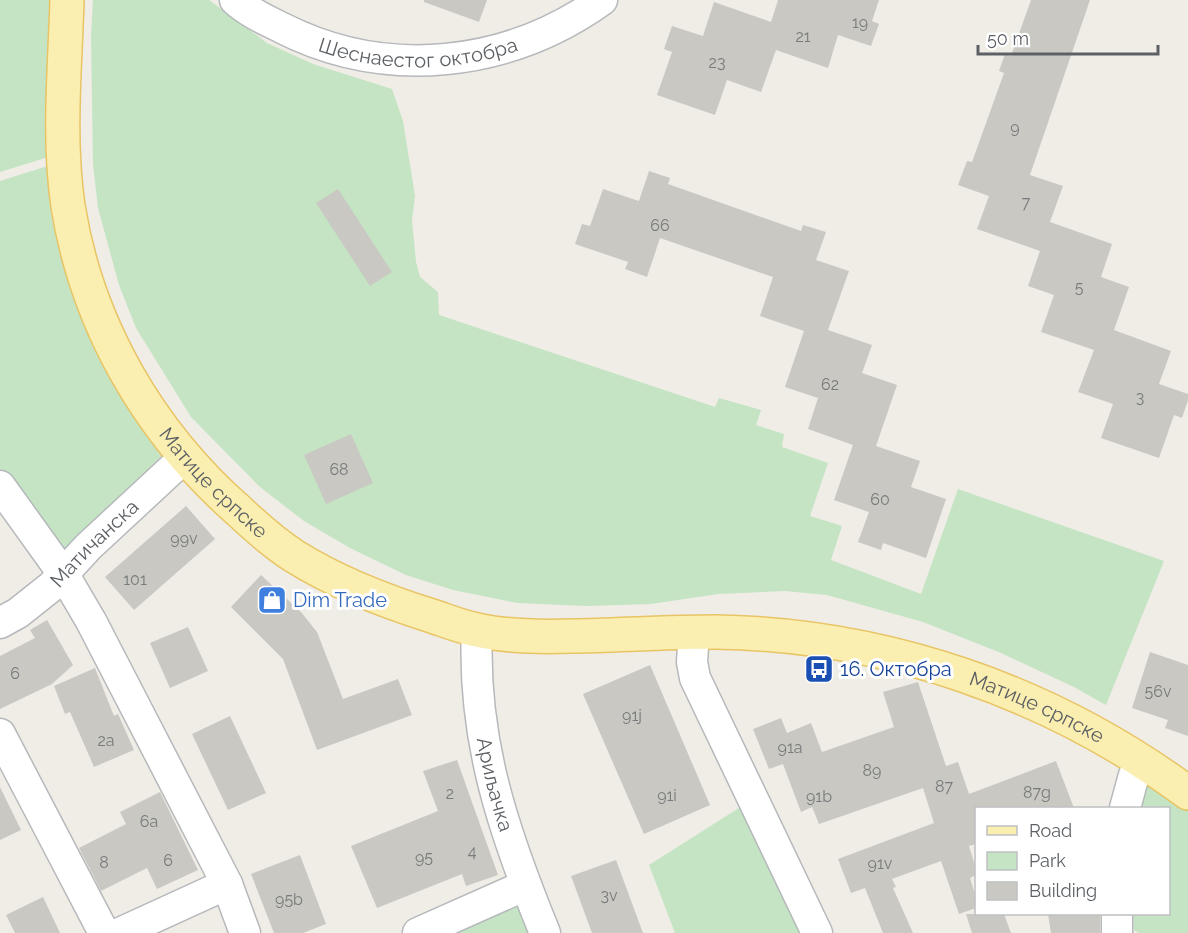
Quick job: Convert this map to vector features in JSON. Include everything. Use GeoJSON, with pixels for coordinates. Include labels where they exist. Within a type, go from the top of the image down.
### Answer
{"type":"FeatureCollection","features":[{"type":"Feature","properties":{"kind":"main road","name":"Матице српске"},"geometry":{"type":"LineString","coordinates":[[67,0],[63,158],[74,236],[91,296],[119,362],[142,400],[185,458],[212,488],[261,531],[302,560],[371,596],[477,630],[512,635],[694,632],[803,638],[879,650],[926,662],[1039,704],[1094,732],[1141,760],[1188,793]]}},
{"type":"Feature","properties":{"kind":"street","name":"Шеснаестог октобра"},"geometry":{"type":"LineString","coordinates":[[235,0],[268,21],[321,45],[363,55],[423,61],[462,58],[497,51],[531,40],[564,25],[602,0]]}},
{"type":"Feature","properties":{"kind":"street","name":"Матичанска"},"geometry":{"type":"LineString","coordinates":[[0,623],[25,608],[64,575],[88,547],[185,458]]}},
{"type":"Feature","properties":{"kind":"street"},"geometry":{"type":"LineString","coordinates":[[0,486],[64,575],[91,621],[227,884],[245,933]]}},
{"type":"Feature","properties":{"kind":"street","name":"Ариљачка"},"geometry":{"type":"LineString","coordinates":[[477,630],[476,656],[485,747],[497,802],[525,885],[545,933]]}},
{"type":"Feature","properties":{"kind":"street"},"geometry":{"type":"LineString","coordinates":[[694,632],[692,662],[695,678],[816,933]]}},
{"type":"Feature","properties":{"kind":"street"},"geometry":{"type":"LineString","coordinates":[[0,734],[104,933]]}},
{"type":"Feature","properties":{"kind":"street"},"geometry":{"type":"LineString","coordinates":[[1125,807],[1134,775],[1141,760]]}},
{"type":"Feature","properties":{"kind":"street"},"geometry":{"type":"LineString","coordinates":[[120,933],[180,920],[227,884]]}},
{"type":"Feature","properties":{"kind":"street"},"geometry":{"type":"LineString","coordinates":[[418,933],[525,885]]}},
{"type":"Feature","properties":{"kind":"street"},"geometry":{"type":"LineString","coordinates":[[1117,915],[1117,933]]}},
{"type":"Feature","properties":{"kind":"green space"},"geometry":{"type":"Polygon","coordinates":[[[0,0],[59,0],[55,155],[0,172],[0,0]]]}},
{"type":"Feature","properties":{"kind":"green space"},"geometry":{"type":"Polygon","coordinates":[[[93,0],[209,0],[267,43],[313,64],[392,89],[403,121],[415,196],[412,220],[416,262],[420,277],[438,292],[439,315],[715,407],[719,398],[761,410],[756,425],[784,434],[782,447],[828,463],[810,516],[842,526],[831,560],[921,594],[958,489],[1164,561],[1106,705],[1074,687],[1001,653],[923,622],[827,595],[785,591],[718,594],[651,604],[587,606],[517,603],[453,590],[406,575],[350,548],[304,521],[260,487],[191,417],[136,328],[119,285],[98,208],[93,164],[91,37],[93,0]]]}},
{"type":"Feature","properties":{"kind":"green space"},"geometry":{"type":"Polygon","coordinates":[[[54,164],[176,464],[55,581],[0,504],[0,181],[54,164]]]}},
{"type":"Feature","properties":{"kind":"green space"},"geometry":{"type":"Polygon","coordinates":[[[1137,767],[1188,807],[1188,933],[1139,933],[1134,930],[1133,915],[1170,915],[1170,807],[1130,807],[1137,767]]]}},
{"type":"Feature","properties":{"kind":"green space"},"geometry":{"type":"Polygon","coordinates":[[[742,806],[804,933],[675,933],[649,865],[742,806]]]}},
{"type":"Feature","properties":{"kind":"green space"},"geometry":{"type":"Polygon","coordinates":[[[519,893],[533,933],[454,933],[519,893]]]}},
{"type":"Feature","properties":{"kind":"building"},"geometry":{"type":"Polygon","coordinates":[[[424,0],[487,0],[479,22],[424,2],[424,0]]]}},
{"type":"Feature","properties":{"kind":"building"},"geometry":{"type":"Polygon","coordinates":[[[778,0],[879,0],[872,21],[879,24],[871,46],[838,35],[828,68],[776,50],[761,92],[727,80],[715,115],[657,95],[672,52],[664,49],[672,26],[703,36],[714,2],[771,22],[778,0]]]}},
{"type":"Feature","properties":{"kind":"building"},"geometry":{"type":"Polygon","coordinates":[[[1031,0],[1090,0],[1030,175],[1063,186],[1050,222],[1112,244],[1101,277],[1129,287],[1114,330],[1171,351],[1159,384],[1188,394],[1188,400],[1182,418],[1174,415],[1159,458],[1101,438],[1113,404],[1078,392],[1094,350],[1041,332],[1054,295],[1028,286],[1040,251],[977,229],[989,196],[958,185],[967,161],[972,162],[1004,73],[999,71],[1005,54],[1011,56],[1031,0]]]}},
{"type":"Feature","properties":{"kind":"building"},"geometry":{"type":"Polygon","coordinates":[[[649,171],[670,178],[668,184],[801,231],[803,225],[826,232],[816,260],[849,271],[828,330],[872,345],[862,373],[897,385],[876,446],[920,461],[911,487],[946,499],[926,558],[883,543],[881,550],[858,542],[869,512],[834,500],[853,445],[808,429],[818,398],[785,387],[804,331],[760,316],[773,277],[660,238],[647,277],[625,269],[628,262],[575,244],[582,224],[590,226],[603,189],[639,201],[649,171]]]}},
{"type":"Feature","properties":{"kind":"building"},"geometry":{"type":"Polygon","coordinates":[[[338,189],[392,272],[370,286],[316,203],[338,189]]]}},
{"type":"Feature","properties":{"kind":"building"},"geometry":{"type":"Polygon","coordinates":[[[351,434],[373,483],[326,504],[304,455],[351,434]]]}},
{"type":"Feature","properties":{"kind":"building"},"geometry":{"type":"Polygon","coordinates":[[[186,506],[215,539],[134,610],[105,577],[186,506]]]}},
{"type":"Feature","properties":{"kind":"building"},"geometry":{"type":"Polygon","coordinates":[[[261,575],[301,612],[317,632],[343,699],[398,679],[412,715],[317,750],[283,659],[231,607],[261,575]]]}},
{"type":"Feature","properties":{"kind":"building"},"geometry":{"type":"Polygon","coordinates":[[[47,620],[73,665],[52,684],[0,709],[0,656],[35,638],[30,630],[47,620]]]}},
{"type":"Feature","properties":{"kind":"building"},"geometry":{"type":"Polygon","coordinates":[[[188,627],[208,671],[170,688],[150,643],[188,627]]]}},
{"type":"Feature","properties":{"kind":"building"},"geometry":{"type":"Polygon","coordinates":[[[1150,652],[1188,665],[1188,736],[1165,728],[1168,720],[1132,708],[1150,652]]]}},
{"type":"Feature","properties":{"kind":"building"},"geometry":{"type":"Polygon","coordinates":[[[650,665],[710,805],[644,834],[583,694],[650,665]]]}},
{"type":"Feature","properties":{"kind":"building"},"geometry":{"type":"Polygon","coordinates":[[[95,668],[114,716],[118,714],[134,750],[94,767],[70,712],[65,714],[54,686],[95,668]]]}},
{"type":"Feature","properties":{"kind":"building"},"geometry":{"type":"Polygon","coordinates":[[[918,682],[946,766],[958,762],[969,794],[1056,761],[1074,807],[975,807],[975,844],[969,846],[975,866],[975,876],[970,878],[975,895],[975,908],[959,914],[941,861],[892,879],[896,887],[893,888],[913,933],[883,933],[865,888],[851,893],[838,859],[934,823],[923,788],[819,824],[812,807],[801,812],[783,764],[769,769],[753,729],[781,718],[787,733],[811,723],[822,752],[894,727],[883,692],[918,682]]]}},
{"type":"Feature","properties":{"kind":"building"},"geometry":{"type":"Polygon","coordinates":[[[230,716],[266,793],[228,810],[192,734],[230,716]]]}},
{"type":"Feature","properties":{"kind":"building"},"geometry":{"type":"Polygon","coordinates":[[[457,760],[498,875],[466,886],[462,874],[377,908],[351,846],[438,811],[423,771],[457,760]]]}},
{"type":"Feature","properties":{"kind":"building"},"geometry":{"type":"Polygon","coordinates":[[[0,787],[21,830],[0,840],[0,787]]]}},
{"type":"Feature","properties":{"kind":"building"},"geometry":{"type":"Polygon","coordinates":[[[160,792],[198,870],[157,889],[147,868],[101,891],[79,848],[126,824],[120,812],[160,792]]]}},
{"type":"Feature","properties":{"kind":"building"},"geometry":{"type":"Polygon","coordinates":[[[300,855],[326,924],[303,933],[274,933],[251,874],[300,855]]]}},
{"type":"Feature","properties":{"kind":"building"},"geometry":{"type":"Polygon","coordinates":[[[616,860],[643,933],[592,933],[571,876],[616,860]]]}},
{"type":"Feature","properties":{"kind":"building"},"geometry":{"type":"Polygon","coordinates":[[[43,897],[60,933],[15,933],[6,915],[43,897]]]}},
{"type":"Feature","properties":{"kind":"building"},"geometry":{"type":"Polygon","coordinates":[[[966,914],[1004,915],[1011,933],[972,933],[966,914]]]}},
{"type":"Feature","properties":{"kind":"building"},"geometry":{"type":"Polygon","coordinates":[[[1048,915],[1100,915],[1100,933],[1051,933],[1048,915]]]}},
{"type":"Feature","properties":{"kind":"place","name":"Dim Trade"},"geometry":{"type":"Point","coordinates":[272,600]}},
{"type":"Feature","properties":{"kind":"place","name":"16. Октобра"},"geometry":{"type":"Point","coordinates":[819,669]}}]}
